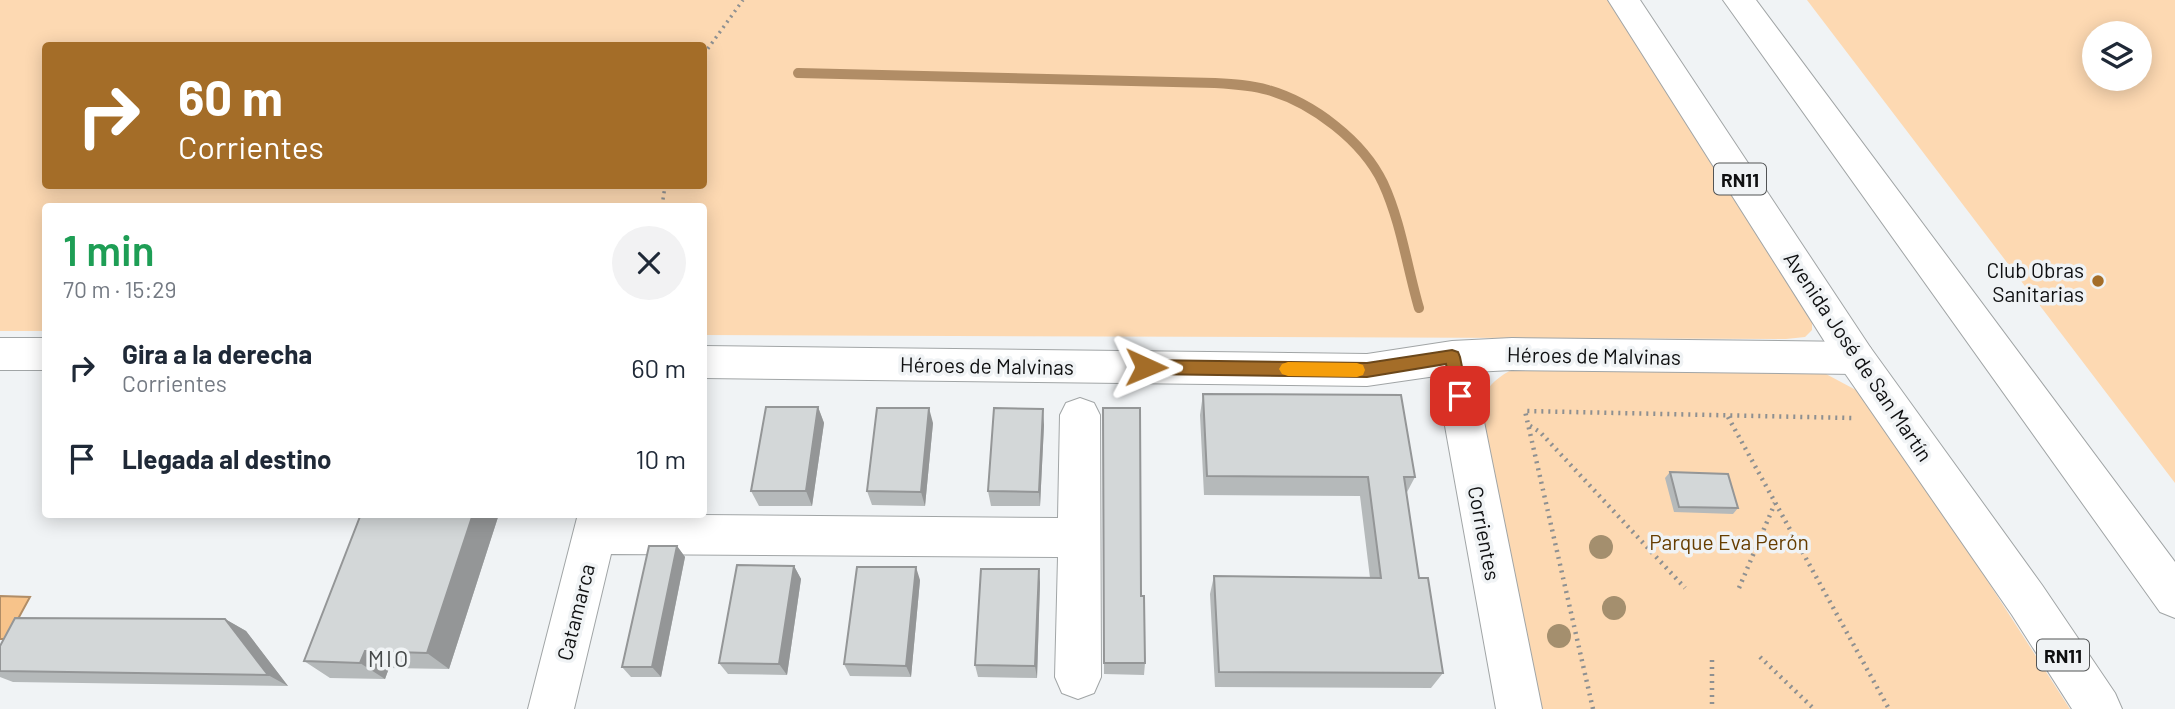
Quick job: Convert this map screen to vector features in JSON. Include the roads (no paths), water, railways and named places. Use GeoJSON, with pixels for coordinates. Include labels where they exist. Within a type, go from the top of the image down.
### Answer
{"type":"FeatureCollection","features":[{"type":"Feature","properties":{"kind":"street","name":"Avenida José de San Martín"},"geometry":{"type":"LineString","coordinates":[[1624,0],[1856,358],[2027,600],[2099,709]]}},
{"type":"Feature","properties":{"kind":"street"},"geometry":{"type":"LineString","coordinates":[[1739,0],[2175,597]]}},
{"type":"Feature","properties":{"kind":"street"},"geometry":{"type":"LineString","coordinates":[[0,354],[42,354]]}},
{"type":"Feature","properties":{"kind":"street","name":"Héroes de Malvinas"},"geometry":{"type":"LineString","coordinates":[[707,362],[1367,370],[1452,357],[1512,354],[1856,358]]}},
{"type":"Feature","properties":{"kind":"street","name":"Corrientes"},"geometry":{"type":"LineString","coordinates":[[1452,357],[1519,709]]}},
{"type":"Feature","properties":{"kind":"street"},"geometry":{"type":"LineString","coordinates":[[1079,677],[1080,415]]}},
{"type":"Feature","properties":{"kind":"street"},"geometry":{"type":"LineString","coordinates":[[597,524],[1080,538]]}},
{"type":"Feature","properties":{"kind":"street","name":"Catamarca"},"geometry":{"type":"LineString","coordinates":[[551,709],[597,524]]}},
{"type":"Feature","properties":{"kind":"waterway"},"geometry":{"type":"LineString","coordinates":[[798,73],[1215,83],[1255,87],[1285,96],[1335,126],[1374,167],[1395,213],[1419,308]]}},
{"type":"Feature","properties":{"kind":"place","name":"Club Obras Sanitarias"},"geometry":{"type":"Point","coordinates":[2098,281]}},
{"type":"Feature","properties":{"kind":"district","name":"MIO"},"geometry":{"type":"Point","coordinates":[389,658]}},
{"type":"Feature","properties":{"kind":"park label","name":"Parque Eva Perón"},"geometry":{"type":"Point","coordinates":[1729,541]}}]}
